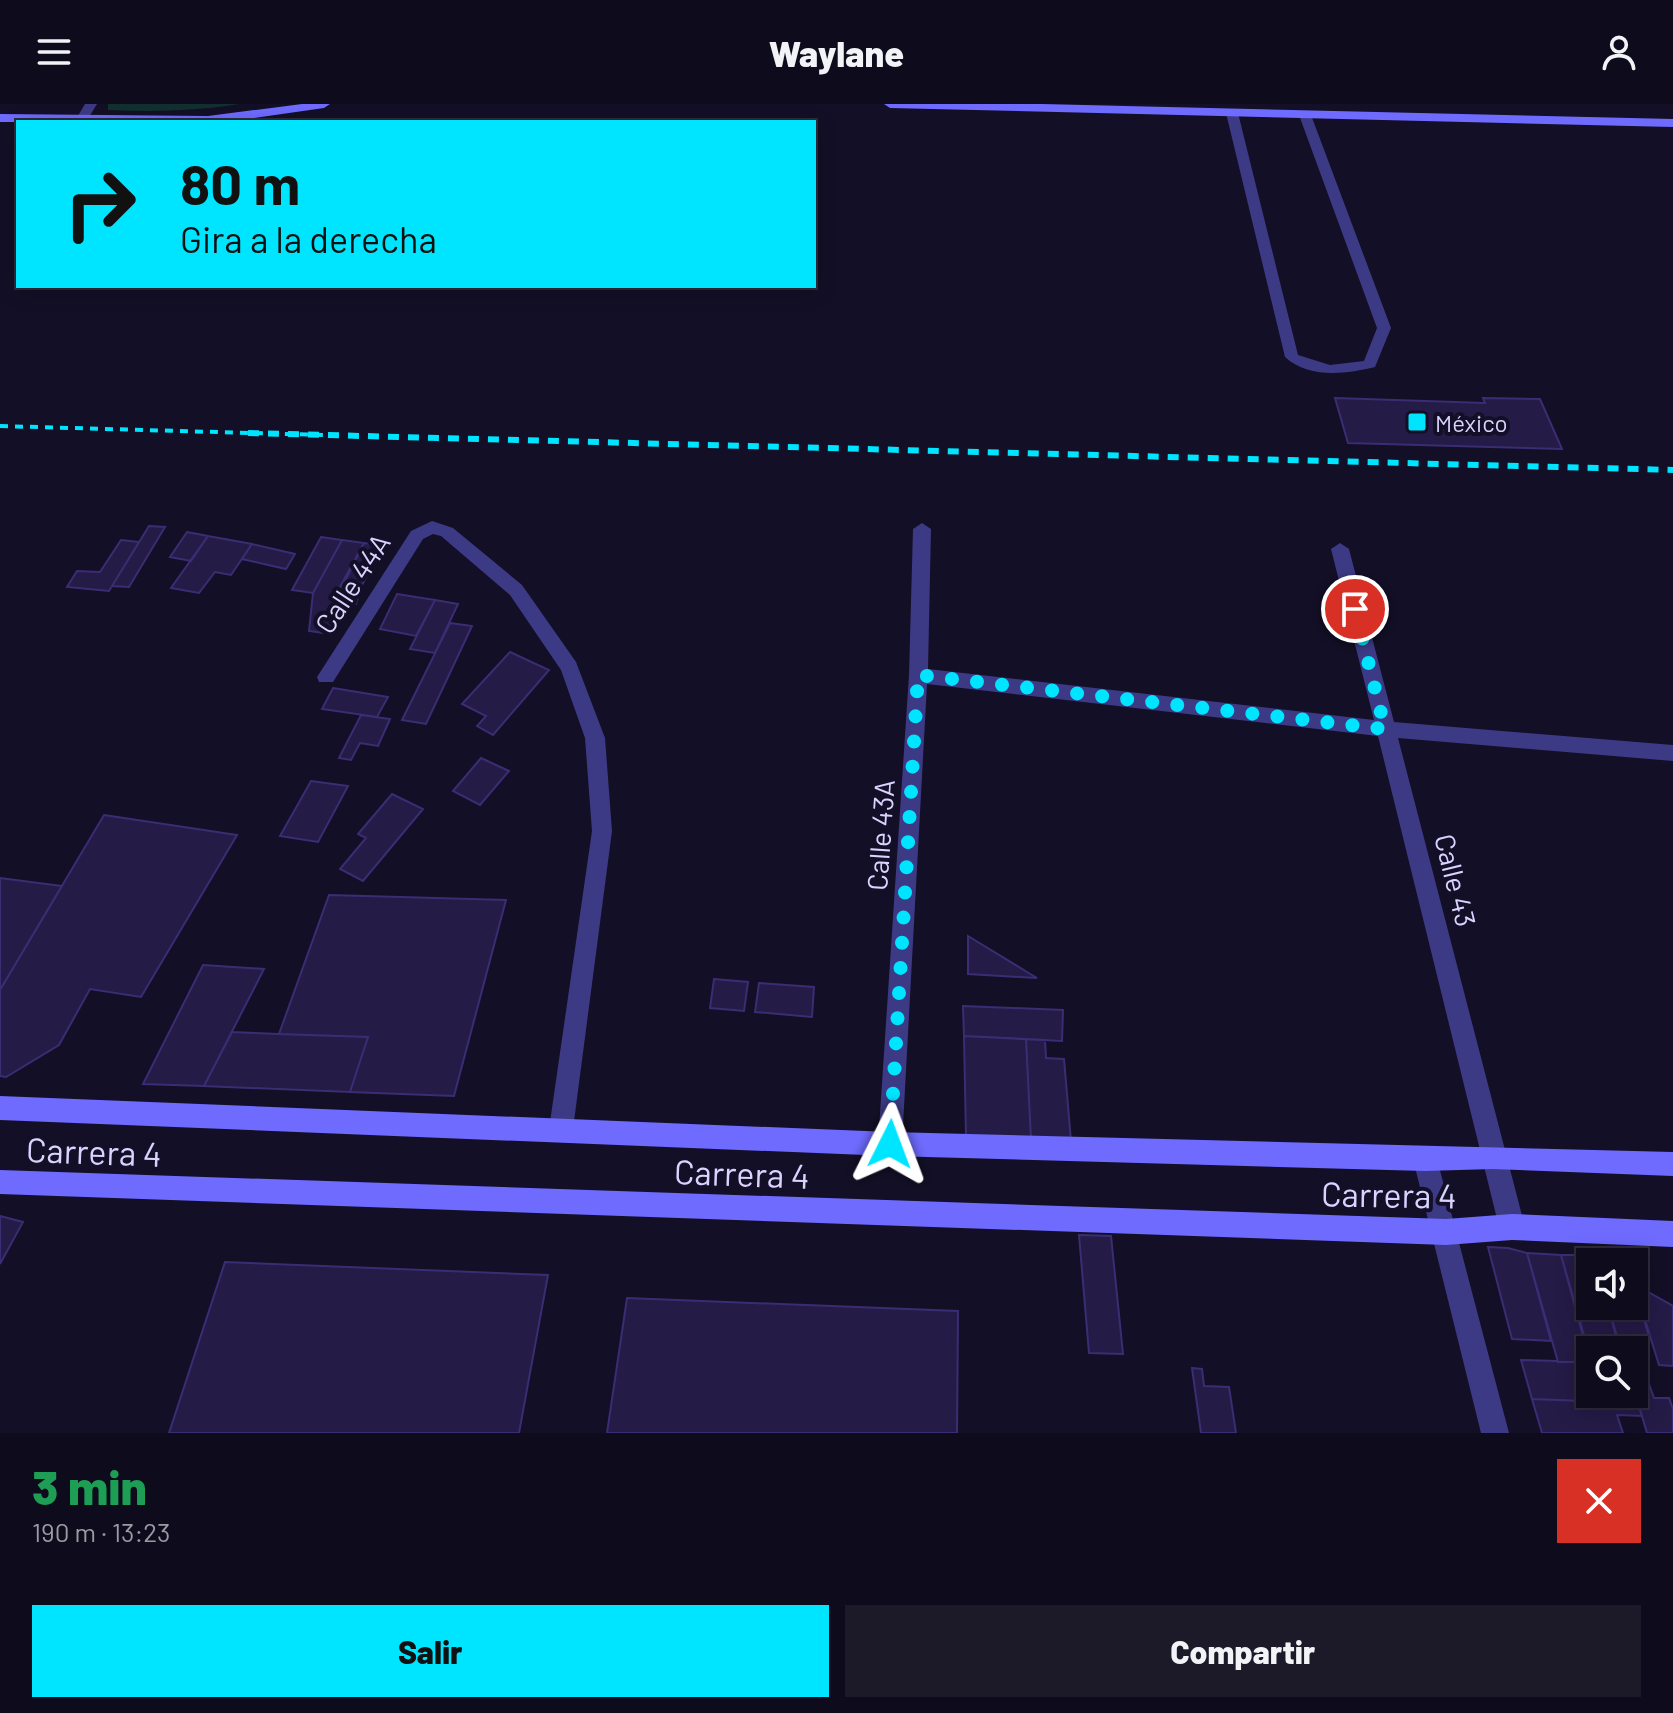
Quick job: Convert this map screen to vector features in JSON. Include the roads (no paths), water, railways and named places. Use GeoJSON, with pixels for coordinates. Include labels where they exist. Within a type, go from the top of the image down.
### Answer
{"type":"FeatureCollection","features":[{"type":"Feature","properties":{"kind":"street"},"geometry":{"type":"LineString","coordinates":[[82,119],[91,104]]}},
{"type":"Feature","properties":{"kind":"street"},"geometry":{"type":"LineString","coordinates":[[0,118],[208,120],[324,104]]}},
{"type":"Feature","properties":{"kind":"street"},"geometry":{"type":"LineString","coordinates":[[890,104],[1673,123]]}},
{"type":"Feature","properties":{"kind":"street"},"geometry":{"type":"LineString","coordinates":[[1167,104],[1187,112]]}},
{"type":"Feature","properties":{"kind":"street"},"geometry":{"type":"LineString","coordinates":[[1285,114],[1334,104]]}},
{"type":"Feature","properties":{"kind":"street","name":"Calle 44A"},"geometry":{"type":"LineString","coordinates":[[326,677],[417,535],[432,527],[447,532],[516,590],[569,667],[595,738],[602,831],[561,1129]]}},
{"type":"Feature","properties":{"kind":"street","name":"Calle 43A"},"geometry":{"type":"LineString","coordinates":[[890,1144],[918,675],[922,529]]}},
{"type":"Feature","properties":{"kind":"street","name":"Calle 43"},"geometry":{"type":"LineString","coordinates":[[1340,549],[1512,1227]]}},
{"type":"Feature","properties":{"kind":"street"},"geometry":{"type":"LineString","coordinates":[[918,675],[1385,729],[1673,753]]}},
{"type":"Feature","properties":{"kind":"street","name":"Carrera 4"},"geometry":{"type":"LineString","coordinates":[[0,1108],[890,1144],[1425,1159],[1493,1157],[1673,1164]]}},
{"type":"Feature","properties":{"kind":"street"},"geometry":{"type":"LineString","coordinates":[[1425,1159],[1495,1433]]}},
{"type":"Feature","properties":{"kind":"street","name":"Carrera 4"},"geometry":{"type":"LineString","coordinates":[[0,1182],[1446,1232],[1512,1227],[1673,1234]]}},
{"type":"Feature","properties":{"kind":"lane"},"geometry":{"type":"LineString","coordinates":[[1232,113],[1292,357],[1318,370],[1348,369],[1370,364],[1384,328],[1305,115]]}},
{"type":"Feature","properties":{"kind":"railway"},"geometry":{"type":"LineString","coordinates":[[0,426],[309,435]]}},
{"type":"Feature","properties":{"kind":"railway"},"geometry":{"type":"LineString","coordinates":[[248,433],[309,435]]}},
{"type":"Feature","properties":{"kind":"railway"},"geometry":{"type":"LineString","coordinates":[[309,435],[1673,470]]}},
{"type":"Feature","properties":{"kind":"railway"},"geometry":{"type":"LineString","coordinates":[[309,435],[324,435]]}},
{"type":"Feature","properties":{"kind":"place","name":"México"},"geometry":{"type":"Point","coordinates":[1417,422]}}]}
